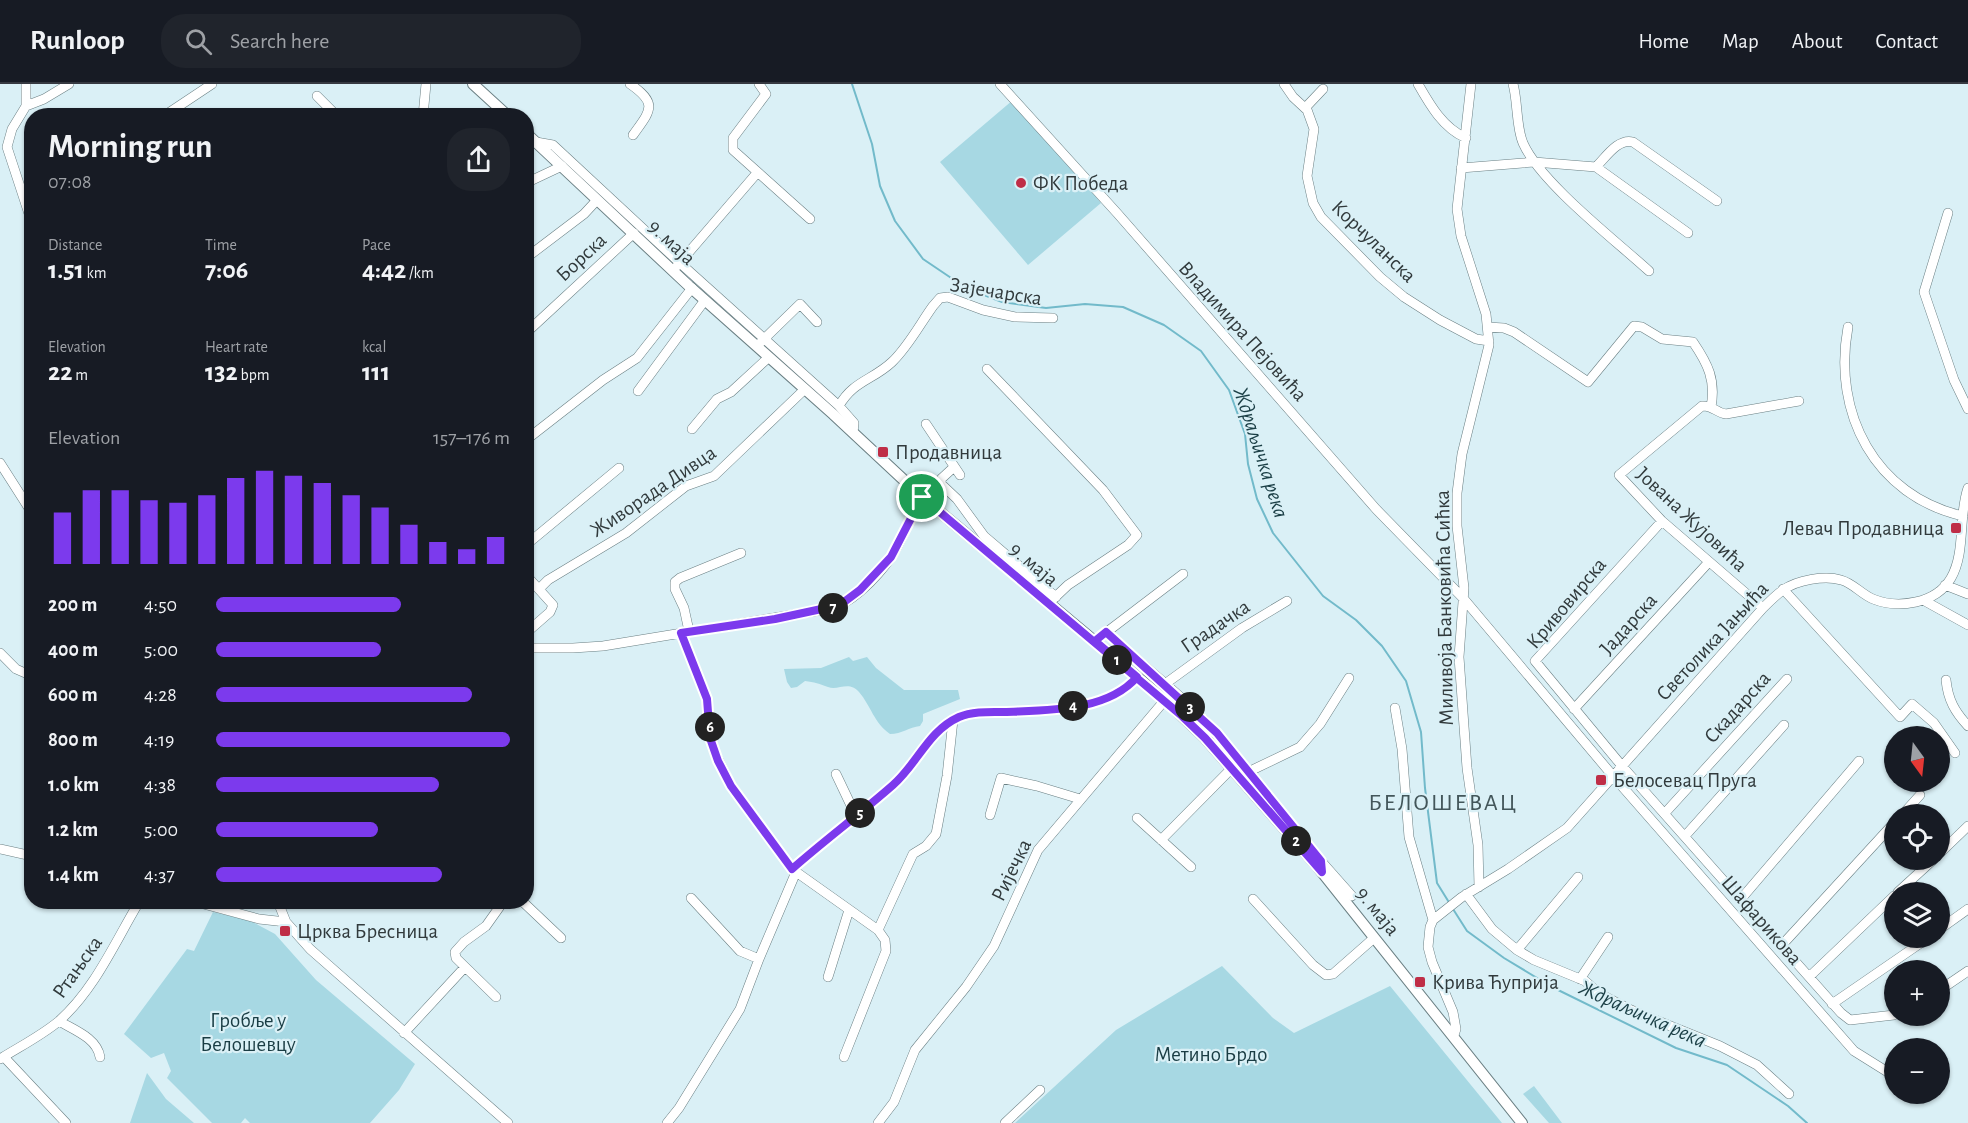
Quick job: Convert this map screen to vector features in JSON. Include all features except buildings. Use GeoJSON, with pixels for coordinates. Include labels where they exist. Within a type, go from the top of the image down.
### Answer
{"type":"FeatureCollection","features":[{"type":"Feature","properties":{"kind":"main road"},"geometry":{"type":"LineString","coordinates":[[472,84],[499,108]]}},
{"type":"Feature","properties":{"kind":"main road","name":"9. маја"},"geometry":{"type":"LineString","coordinates":[[536,142],[634,233],[677,267],[692,288],[705,300],[760,342],[768,358],[922,497],[1053,600],[1095,641],[1165,700],[1205,738],[1321,866],[1374,938],[1454,1035],[1522,1123]]}},
{"type":"Feature","properties":{"kind":"street"},"geometry":{"type":"LineString","coordinates":[[26,84],[26,106],[44,99],[69,84]]}},
{"type":"Feature","properties":{"kind":"street"},"geometry":{"type":"LineString","coordinates":[[176,108],[212,84]]}},
{"type":"Feature","properties":{"kind":"street"},"geometry":{"type":"LineString","coordinates":[[424,108],[426,84]]}},
{"type":"Feature","properties":{"kind":"street"},"geometry":{"type":"LineString","coordinates":[[630,84],[647,99],[650,107],[633,135]]}},
{"type":"Feature","properties":{"kind":"street"},"geometry":{"type":"LineString","coordinates":[[759,84],[766,94],[733,138],[735,154],[810,219]]}},
{"type":"Feature","properties":{"kind":"street","name":"Владимира Пејовића"},"geometry":{"type":"LineString","coordinates":[[1000,84],[1010,88],[1376,509],[1463,598],[1613,776]]}},
{"type":"Feature","properties":{"kind":"street"},"geometry":{"type":"LineString","coordinates":[[1284,84],[1293,97],[1307,110]]}},
{"type":"Feature","properties":{"kind":"street"},"geometry":{"type":"LineString","coordinates":[[1418,84],[1450,128],[1466,138]]}},
{"type":"Feature","properties":{"kind":"street","name":"Миливоја Банковића Сићка"},"geometry":{"type":"LineString","coordinates":[[1471,84],[1457,208],[1461,236],[1481,297],[1490,342],[1462,454],[1457,493],[1457,526],[1463,598],[1459,657],[1479,887]]}},
{"type":"Feature","properties":{"kind":"street"},"geometry":{"type":"LineString","coordinates":[[1513,84],[1521,137],[1534,162],[1564,194],[1649,271]]}},
{"type":"Feature","properties":{"kind":"street"},"geometry":{"type":"LineString","coordinates":[[1307,110],[1307,105],[1323,89]]}},
{"type":"Feature","properties":{"kind":"street"},"geometry":{"type":"LineString","coordinates":[[317,96],[329,108]]}},
{"type":"Feature","properties":{"kind":"street"},"geometry":{"type":"LineString","coordinates":[[24,110],[9,137],[6,156],[24,202]]}},
{"type":"Feature","properties":{"kind":"street","name":"Корчуланска"},"geometry":{"type":"LineString","coordinates":[[1307,110],[1313,123],[1314,134],[1308,176],[1313,203],[1321,218],[1337,231],[1380,277],[1404,297],[1476,339],[1490,342]]}},
{"type":"Feature","properties":{"kind":"street"},"geometry":{"type":"LineString","coordinates":[[536,142],[554,145],[677,267],[760,342],[839,406],[853,421],[855,426],[853,433]]}},
{"type":"Feature","properties":{"kind":"street"},"geometry":{"type":"LineString","coordinates":[[1596,167],[1619,144],[1633,142],[1717,201]]}},
{"type":"Feature","properties":{"kind":"street"},"geometry":{"type":"LineString","coordinates":[[0,162],[6,156]]}},
{"type":"Feature","properties":{"kind":"street"},"geometry":{"type":"LineString","coordinates":[[1461,168],[1534,162],[1596,167],[1688,232]]}},
{"type":"Feature","properties":{"kind":"street"},"geometry":{"type":"LineString","coordinates":[[534,179],[562,166]]}},
{"type":"Feature","properties":{"kind":"street"},"geometry":{"type":"LineString","coordinates":[[677,267],[758,173]]}},
{"type":"Feature","properties":{"kind":"street"},"geometry":{"type":"LineString","coordinates":[[534,252],[584,214],[597,200]]}},
{"type":"Feature","properties":{"kind":"street"},"geometry":{"type":"LineString","coordinates":[[1948,213],[1924,292],[1954,380],[1968,409]]}},
{"type":"Feature","properties":{"kind":"street","name":"Борска"},"geometry":{"type":"LineString","coordinates":[[534,326],[634,233]]}},
{"type":"Feature","properties":{"kind":"street"},"geometry":{"type":"LineString","coordinates":[[534,434],[603,380],[637,358],[692,288]]}},
{"type":"Feature","properties":{"kind":"street","name":"Зајечарска"},"geometry":{"type":"LineString","coordinates":[[839,406],[845,395],[855,386],[893,361],[940,298],[948,297],[983,310],[1015,317],[1053,318]]}},
{"type":"Feature","properties":{"kind":"street"},"geometry":{"type":"LineString","coordinates":[[638,391],[705,300]]}},
{"type":"Feature","properties":{"kind":"street"},"geometry":{"type":"LineString","coordinates":[[760,342],[800,304],[817,322]]}},
{"type":"Feature","properties":{"kind":"street"},"geometry":{"type":"LineString","coordinates":[[1488,327],[1504,328],[1514,332],[1588,382],[1634,326],[1642,327],[1662,339],[1693,342],[1704,359],[1714,384],[1711,407],[1718,412],[1726,414],[1799,401]]}},
{"type":"Feature","properties":{"kind":"street"},"geometry":{"type":"LineString","coordinates":[[1848,327],[1843,364],[1845,385],[1857,428],[1872,455],[1888,475],[1916,497],[1964,521]]}},
{"type":"Feature","properties":{"kind":"street"},"geometry":{"type":"LineString","coordinates":[[692,429],[717,399],[731,392],[768,358]]}},
{"type":"Feature","properties":{"kind":"street"},"geometry":{"type":"LineString","coordinates":[[927,424],[957,471],[941,479],[941,484],[957,499],[984,536],[1053,600],[1068,585],[1128,545],[1137,536],[1103,490],[987,369]]}},
{"type":"Feature","properties":{"kind":"street","name":"Живорада Дивца"},"geometry":{"type":"LineString","coordinates":[[540,588],[548,580],[626,533],[681,490],[714,476],[805,389]]}},
{"type":"Feature","properties":{"kind":"street","name":"Јована Жујовића"},"geometry":{"type":"LineString","coordinates":[[1711,407],[1702,406],[1619,475],[1662,521],[1763,608]]}},
{"type":"Feature","properties":{"kind":"street"},"geometry":{"type":"LineString","coordinates":[[0,463],[24,500]]}},
{"type":"Feature","properties":{"kind":"street"},"geometry":{"type":"LineString","coordinates":[[534,538],[620,468]]}},
{"type":"Feature","properties":{"kind":"street"},"geometry":{"type":"LineString","coordinates":[[1968,488],[1954,570],[1946,585],[1968,594]]}},
{"type":"Feature","properties":{"kind":"street"},"geometry":{"type":"LineString","coordinates":[[534,648],[595,647],[775,619],[840,605],[860,590],[891,557],[922,497]]}},
{"type":"Feature","properties":{"kind":"street","name":"Кривовирска"},"geometry":{"type":"LineString","coordinates":[[1662,521],[1535,661],[1622,766],[1832,1004],[1850,1020],[1884,1016]]}},
{"type":"Feature","properties":{"kind":"street"},"geometry":{"type":"LineString","coordinates":[[741,553],[680,578],[675,582],[675,589],[684,608],[685,632],[707,699],[710,738],[718,761],[731,786],[794,871],[878,930],[885,940],[886,951],[844,1058]]}},
{"type":"Feature","properties":{"kind":"street","name":"Јадарска"},"geometry":{"type":"LineString","coordinates":[[1574,709],[1708,562]]}},
{"type":"Feature","properties":{"kind":"street"},"geometry":{"type":"LineString","coordinates":[[1095,641],[1184,574]]}},
{"type":"Feature","properties":{"kind":"street","name":"Светолика Јањића"},"geometry":{"type":"LineString","coordinates":[[1433,920],[1445,909],[1567,828],[1763,608],[1783,589],[1814,580],[1840,580],[1863,594],[1886,603],[1923,600],[1946,585]]}},
{"type":"Feature","properties":{"kind":"street"},"geometry":{"type":"LineString","coordinates":[[534,582],[552,601],[553,607],[534,626]]}},
{"type":"Feature","properties":{"kind":"street"},"geometry":{"type":"LineString","coordinates":[[1783,589],[1900,717],[1912,705],[1924,712],[1954,753]]}},
{"type":"Feature","properties":{"kind":"street"},"geometry":{"type":"LineString","coordinates":[[1923,600],[1968,625]]}},
{"type":"Feature","properties":{"kind":"street","name":"Градачка"},"geometry":{"type":"LineString","coordinates":[[1165,684],[1242,628],[1287,601]]}},
{"type":"Feature","properties":{"kind":"street"},"geometry":{"type":"LineString","coordinates":[[1106,632],[1204,720],[1248,772],[1321,866],[1352,896]]}},
{"type":"Feature","properties":{"kind":"street"},"geometry":{"type":"LineString","coordinates":[[0,653],[16,669],[24,672]]}},
{"type":"Feature","properties":{"kind":"street"},"geometry":{"type":"LineString","coordinates":[[667,1123],[679,1108],[740,1010],[794,871],[899,779],[934,734],[954,720],[972,713],[1057,709],[1087,703],[1125,688],[1137,677]]}},
{"type":"Feature","properties":{"kind":"street"},"geometry":{"type":"LineString","coordinates":[[1248,772],[1300,747],[1320,724],[1349,678]]}},
{"type":"Feature","properties":{"kind":"street","name":"Скадарска"},"geometry":{"type":"LineString","coordinates":[[1665,813],[1787,679]]}},
{"type":"Feature","properties":{"kind":"street"},"geometry":{"type":"LineString","coordinates":[[1946,680],[1947,692],[1954,711],[1968,726]]}},
{"type":"Feature","properties":{"kind":"street","name":"Ријечка"},"geometry":{"type":"LineString","coordinates":[[878,1123],[894,1102],[915,1050],[987,957],[1011,912],[1038,850],[1165,700]]}},
{"type":"Feature","properties":{"kind":"street"},"geometry":{"type":"LineString","coordinates":[[1395,708],[1402,749],[1409,837],[1433,920],[1428,947],[1453,1012],[1456,1029],[1454,1035]]}},
{"type":"Feature","properties":{"kind":"street"},"geometry":{"type":"LineString","coordinates":[[878,930],[913,854],[926,846],[936,834],[947,776],[954,720]]}},
{"type":"Feature","properties":{"kind":"street"},"geometry":{"type":"LineString","coordinates":[[1204,720],[1205,738]]}},
{"type":"Feature","properties":{"kind":"street"},"geometry":{"type":"LineString","coordinates":[[1685,836],[1784,725]]}},
{"type":"Feature","properties":{"kind":"street"},"geometry":{"type":"LineString","coordinates":[[1741,899],[1859,761]]}},
{"type":"Feature","properties":{"kind":"street"},"geometry":{"type":"LineString","coordinates":[[1161,840],[1232,768]]}},
{"type":"Feature","properties":{"kind":"street"},"geometry":{"type":"LineString","coordinates":[[836,774],[856,816]]}},
{"type":"Feature","properties":{"kind":"street","name":"Шафарикова"},"geometry":{"type":"LineString","coordinates":[[1613,776],[1854,1052],[1884,1070]]}},
{"type":"Feature","properties":{"kind":"street"},"geometry":{"type":"LineString","coordinates":[[990,815],[1001,778],[1080,799]]}},
{"type":"Feature","properties":{"kind":"street"},"geometry":{"type":"LineString","coordinates":[[1912,804],[1920,795]]}},
{"type":"Feature","properties":{"kind":"street"},"geometry":{"type":"LineString","coordinates":[[1137,818],[1191,867]]}},
{"type":"Feature","properties":{"kind":"street"},"geometry":{"type":"LineString","coordinates":[[1950,843],[1968,826]]}},
{"type":"Feature","properties":{"kind":"street"},"geometry":{"type":"LineString","coordinates":[[1782,945],[1884,834]]}},
{"type":"Feature","properties":{"kind":"street"},"geometry":{"type":"LineString","coordinates":[[0,849],[24,854]]}},
{"type":"Feature","properties":{"kind":"street"},"geometry":{"type":"LineString","coordinates":[[1478,863],[1487,874],[1499,875]]}},
{"type":"Feature","properties":{"kind":"street"},"geometry":{"type":"LineString","coordinates":[[1909,882],[1922,870]]}},
{"type":"Feature","properties":{"kind":"street"},"geometry":{"type":"LineString","coordinates":[[1516,950],[1578,877]]}},
{"type":"Feature","properties":{"kind":"street"},"geometry":{"type":"LineString","coordinates":[[1464,896],[1492,928],[1516,950],[1581,979],[1608,998],[1720,1046],[1757,1065],[1789,1094]]}},
{"type":"Feature","properties":{"kind":"street"},"geometry":{"type":"LineString","coordinates":[[691,898],[740,951],[759,959]]}},
{"type":"Feature","properties":{"kind":"street"},"geometry":{"type":"LineString","coordinates":[[1253,899],[1313,965],[1326,975],[1333,974],[1374,938]]}},
{"type":"Feature","properties":{"kind":"street"},"geometry":{"type":"LineString","coordinates":[[1809,978],[1884,906]]}},
{"type":"Feature","properties":{"kind":"street","name":"Ртањска"},"geometry":{"type":"LineString","coordinates":[[2,1058],[59,1021],[91,984],[136,909]]}},
{"type":"Feature","properties":{"kind":"street"},"geometry":{"type":"LineString","coordinates":[[222,909],[259,919],[286,922]]}},
{"type":"Feature","properties":{"kind":"street"},"geometry":{"type":"LineString","coordinates":[[281,909],[286,922],[317,956],[508,1123]]}},
{"type":"Feature","properties":{"kind":"street"},"geometry":{"type":"LineString","coordinates":[[496,997],[456,958],[457,949],[486,926],[498,909]]}},
{"type":"Feature","properties":{"kind":"street"},"geometry":{"type":"LineString","coordinates":[[530,909],[561,938]]}},
{"type":"Feature","properties":{"kind":"street"},"geometry":{"type":"LineString","coordinates":[[1950,922],[1968,909]]}},
{"type":"Feature","properties":{"kind":"street"},"geometry":{"type":"LineString","coordinates":[[828,977],[849,910]]}},
{"type":"Feature","properties":{"kind":"street"},"geometry":{"type":"LineString","coordinates":[[1581,979],[1608,937]]}},
{"type":"Feature","properties":{"kind":"street"},"geometry":{"type":"LineString","coordinates":[[1832,1004],[1913,948]]}},
{"type":"Feature","properties":{"kind":"street"},"geometry":{"type":"LineString","coordinates":[[404,1033],[465,967]]}},
{"type":"Feature","properties":{"kind":"street"},"geometry":{"type":"LineString","coordinates":[[1950,983],[1968,971]]}},
{"type":"Feature","properties":{"kind":"street"},"geometry":{"type":"LineString","coordinates":[[59,1021],[93,1042],[99,1050],[100,1058]]}},
{"type":"Feature","properties":{"kind":"street"},"geometry":{"type":"LineString","coordinates":[[2,1058],[66,1123]]}},
{"type":"Feature","properties":{"kind":"street"},"geometry":{"type":"LineString","coordinates":[[1005,1123],[1040,1090]]}},
{"type":"Feature","properties":{"kind":"green space","name":"ФК Победа"},"geometry":{"type":"Polygon","coordinates":[[[1013,100],[1101,203],[1028,265],[940,162],[1013,100]]]}},
{"type":"Feature","properties":{"kind":"green space"},"geometry":{"type":"Polygon","coordinates":[[[849,657],[853,661],[867,657],[876,668],[904,690],[958,690],[960,699],[923,714],[920,726],[890,734],[876,720],[863,697],[855,689],[847,686],[832,688],[805,681],[791,688],[787,682],[784,669],[821,668],[849,657]]]}},
{"type":"Feature","properties":{"kind":"green space","name":"Гробље у Белошевцу"},"geometry":{"type":"Polygon","coordinates":[[[213,912],[251,921],[275,934],[316,980],[415,1064],[399,1090],[370,1123],[250,1123],[245,1118],[241,1123],[212,1123],[167,1078],[171,1071],[164,1053],[151,1058],[124,1034],[187,949],[194,951],[213,912]]]}},
{"type":"Feature","properties":{"kind":"green space","name":"Метино Брдо"},"geometry":{"type":"Polygon","coordinates":[[[1222,966],[1273,1018],[1294,1033],[1390,986],[1502,1123],[1015,1123],[1116,1030],[1222,966]]]}},
{"type":"Feature","properties":{"kind":"green space"},"geometry":{"type":"Polygon","coordinates":[[[147,1073],[166,1099],[194,1123],[130,1123],[147,1073]]]}},
{"type":"Feature","properties":{"kind":"green space"},"geometry":{"type":"Polygon","coordinates":[[[1534,1086],[1562,1123],[1549,1123],[1523,1094],[1534,1086]]]}},
{"type":"Feature","properties":{"kind":"waterway","name":"Ждраљичка река"},"geometry":{"type":"LineString","coordinates":[[852,84],[872,144],[880,186],[895,221],[923,259],[966,288],[1002,302],[1046,308],[1085,304],[1123,307],[1164,325],[1201,351],[1229,390],[1245,434],[1248,464],[1257,499],[1273,533],[1323,596],[1356,620],[1382,646],[1406,681],[1421,732],[1425,788],[1437,883],[1450,904]]}},
{"type":"Feature","properties":{"kind":"waterway","name":"Ждраљичка река"},"geometry":{"type":"LineString","coordinates":[[1453,909],[1467,931],[1504,958],[1552,987],[1676,1048],[1727,1065],[1788,1106],[1807,1123]]}},
{"type":"Feature","properties":{"kind":"place","name":"ФК Победа"},"geometry":{"type":"Point","coordinates":[1021,183]}},
{"type":"Feature","properties":{"kind":"place","name":"Продавница"},"geometry":{"type":"Point","coordinates":[883,452]}},
{"type":"Feature","properties":{"kind":"place","name":"Левач Продавница"},"geometry":{"type":"Point","coordinates":[1956,528]}},
{"type":"Feature","properties":{"kind":"place","name":"Белосевац Пруга"},"geometry":{"type":"Point","coordinates":[1601,780]}},
{"type":"Feature","properties":{"kind":"place","name":"Црква Бресница"},"geometry":{"type":"Point","coordinates":[285,931]}},
{"type":"Feature","properties":{"kind":"place","name":"Крива Ћуприја"},"geometry":{"type":"Point","coordinates":[1420,982]}},
{"type":"Feature","properties":{"kind":"district","name":"БЕЛОШЕВАЦ"},"geometry":{"type":"Point","coordinates":[1443,802]}},
{"type":"Feature","properties":{"kind":"route"},"geometry":{"type":"LineString","coordinates":[[922,497],[891,557],[846,602],[834,608],[681,633],[707,699],[710,738],[725,776],[792,869],[894,784],[934,734],[954,720],[972,713],[1057,709],[1074,706],[1101,699],[1130,685],[1137,677],[1095,641],[1106,632],[1217,733],[1321,861],[1322,872],[1205,738],[1165,700],[1095,641],[1045,599],[922,497]]}}]}
